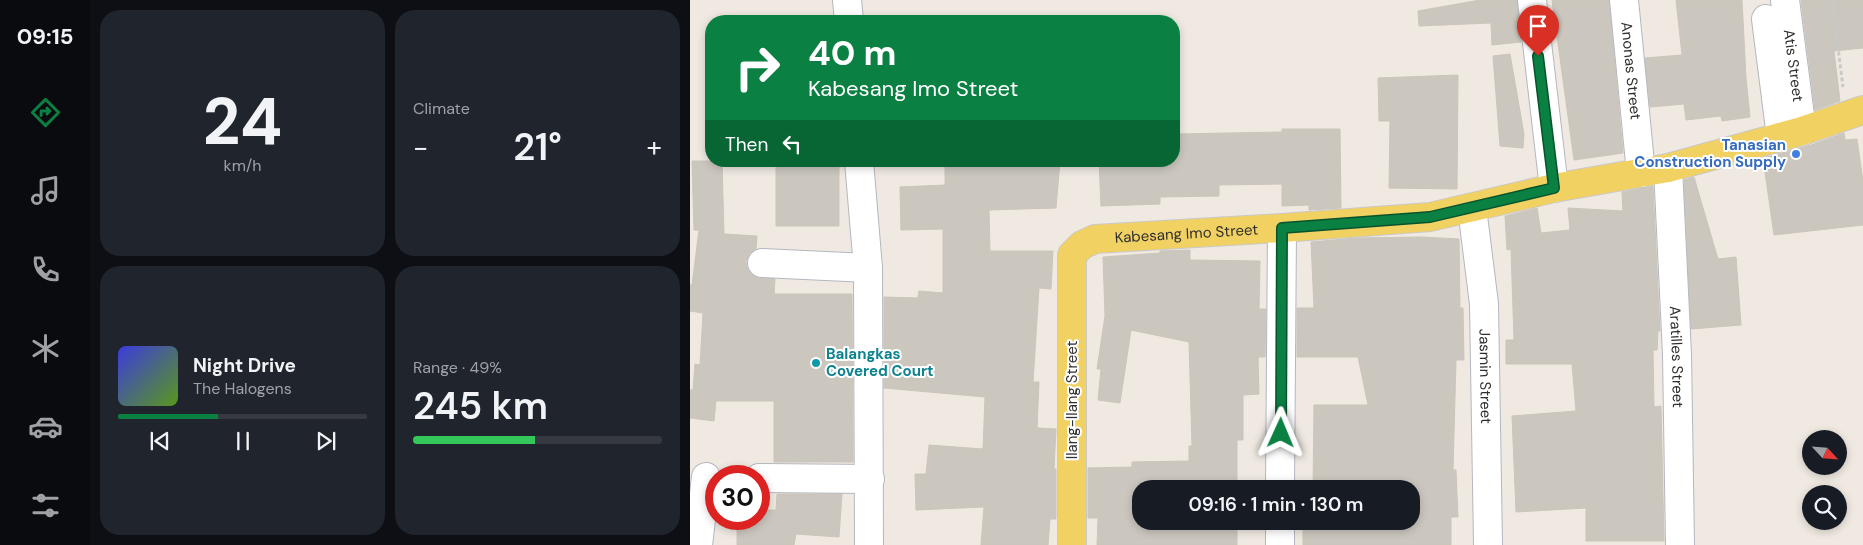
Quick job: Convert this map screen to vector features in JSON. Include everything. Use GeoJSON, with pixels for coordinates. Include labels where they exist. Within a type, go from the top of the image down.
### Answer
{"type":"FeatureCollection","features":[{"type":"Feature","properties":{"kind":"main road","name":"Kabesang Imo Street"},"geometry":{"type":"LineString","coordinates":[[1072,255],[1082,245],[1095,239],[1430,217],[1554,188],[1668,168],[1792,134],[1855,112]]}},
{"type":"Feature","properties":{"kind":"main road","name":"Ilang-Ilang Street"},"geometry":{"type":"LineString","coordinates":[[1072,255],[1072,545]]}},
{"type":"Feature","properties":{"kind":"street"},"geometry":{"type":"LineString","coordinates":[[847,0],[848,15]]}},
{"type":"Feature","properties":{"kind":"street"},"geometry":{"type":"LineString","coordinates":[[1532,0],[1554,188]]}},
{"type":"Feature","properties":{"kind":"street","name":"Anonas Street"},"geometry":{"type":"LineString","coordinates":[[1624,0],[1641,173]]}},
{"type":"Feature","properties":{"kind":"street","name":"Atis Street"},"geometry":{"type":"LineString","coordinates":[[1785,0],[1792,134]]}},
{"type":"Feature","properties":{"kind":"street"},"geometry":{"type":"LineString","coordinates":[[1766,19],[1792,134]]}},
{"type":"Feature","properties":{"kind":"street"},"geometry":{"type":"LineString","coordinates":[[860,167],[868,268],[869,545]]}},
{"type":"Feature","properties":{"kind":"street","name":"Aratilles Street"},"geometry":{"type":"LineString","coordinates":[[1668,168],[1677,354],[1680,545]]}},
{"type":"Feature","properties":{"kind":"street","name":"Jasmin Street"},"geometry":{"type":"LineString","coordinates":[[1472,208],[1484,304],[1488,545]]}},
{"type":"Feature","properties":{"kind":"street"},"geometry":{"type":"LineString","coordinates":[[1280,480],[1282,228]]}},
{"type":"Feature","properties":{"kind":"street"},"geometry":{"type":"LineString","coordinates":[[762,263],[868,268]]}},
{"type":"Feature","properties":{"kind":"street"},"geometry":{"type":"LineString","coordinates":[[698,545],[704,477]]}},
{"type":"Feature","properties":{"kind":"street"},"geometry":{"type":"LineString","coordinates":[[770,478],[870,479]]}},
{"type":"Feature","properties":{"kind":"street"},"geometry":{"type":"LineString","coordinates":[[1280,530],[1280,545]]}},
{"type":"Feature","properties":{"kind":"path"},"geometry":{"type":"LineString","coordinates":[[1832,0],[1855,112]]}},
{"type":"Feature","properties":{"kind":"building"},"geometry":{"type":"Polygon","coordinates":[[[1480,0],[1517,0],[1521,42],[1492,45],[1491,23],[1419,26],[1418,11],[1480,0]]]}},
{"type":"Feature","properties":{"kind":"building"},"geometry":{"type":"Polygon","coordinates":[[[1552,0],[1609,0],[1623,153],[1574,160],[1552,0]]]}},
{"type":"Feature","properties":{"kind":"building"},"geometry":{"type":"Polygon","coordinates":[[[1676,0],[1742,0],[1750,117],[1722,121],[1721,116],[1686,120],[1684,104],[1650,107],[1645,58],[1682,55],[1676,0]]]}},
{"type":"Feature","properties":{"kind":"building"},"geometry":{"type":"Polygon","coordinates":[[[1801,0],[1863,0],[1863,48],[1834,51],[1840,101],[1815,110],[1801,0]]]}},
{"type":"Feature","properties":{"kind":"building"},"geometry":{"type":"Polygon","coordinates":[[[1510,54],[1524,134],[1523,148],[1500,146],[1493,56],[1510,54]]]}},
{"type":"Feature","properties":{"kind":"building"},"geometry":{"type":"Polygon","coordinates":[[[1458,75],[1457,189],[1389,188],[1390,121],[1379,121],[1378,78],[1458,75]]]}},
{"type":"Feature","properties":{"kind":"building"},"geometry":{"type":"Polygon","coordinates":[[[1282,129],[1340,129],[1341,208],[1309,210],[1309,205],[1282,206],[1282,184],[1219,185],[1219,196],[1160,197],[1160,204],[1101,206],[1099,167],[1180,167],[1180,134],[1282,132],[1282,129]]]}},
{"type":"Feature","properties":{"kind":"building"},"geometry":{"type":"Polygon","coordinates":[[[1844,133],[1845,140],[1857,139],[1863,181],[1863,225],[1774,235],[1763,158],[1811,145],[1844,133]]]}},
{"type":"Feature","properties":{"kind":"building"},"geometry":{"type":"Polygon","coordinates":[[[692,161],[705,161],[705,167],[722,167],[724,234],[757,236],[756,249],[749,254],[746,262],[748,270],[754,276],[775,279],[774,294],[852,294],[853,462],[774,462],[774,401],[716,401],[714,421],[690,418],[690,390],[693,390],[695,364],[700,365],[703,313],[690,311],[690,285],[692,285],[699,230],[694,230],[692,161]]]}},
{"type":"Feature","properties":{"kind":"building"},"geometry":{"type":"Polygon","coordinates":[[[776,167],[839,167],[839,226],[776,226],[776,167]]]}},
{"type":"Feature","properties":{"kind":"building"},"geometry":{"type":"Polygon","coordinates":[[[945,167],[1059,167],[1056,208],[989,210],[990,251],[1053,251],[1051,289],[1039,288],[1033,382],[1039,382],[1037,428],[1056,429],[1054,469],[1056,469],[1056,519],[1050,519],[1048,545],[981,545],[984,507],[916,510],[915,474],[926,474],[929,445],[983,449],[985,397],[884,388],[884,297],[918,298],[919,291],[943,293],[943,229],[901,230],[900,187],[945,185],[945,167]]]}},
{"type":"Feature","properties":{"kind":"building"},"geometry":{"type":"Polygon","coordinates":[[[1694,177],[1718,259],[1736,257],[1741,325],[1691,329],[1684,180],[1694,177]]]}},
{"type":"Feature","properties":{"kind":"building"},"geometry":{"type":"Polygon","coordinates":[[[1653,186],[1660,331],[1658,331],[1657,350],[1653,350],[1654,407],[1661,406],[1664,541],[1586,541],[1586,508],[1516,512],[1512,416],[1576,411],[1572,364],[1506,364],[1506,340],[1514,340],[1511,249],[1507,250],[1505,216],[1537,208],[1541,233],[1570,230],[1568,208],[1623,211],[1622,192],[1653,186]]]}},
{"type":"Feature","properties":{"kind":"building"},"geometry":{"type":"Polygon","coordinates":[[[1422,237],[1459,239],[1460,308],[1463,308],[1464,360],[1456,360],[1453,470],[1456,470],[1458,517],[1451,517],[1451,545],[1303,545],[1303,530],[1420,530],[1420,480],[1313,480],[1314,405],[1368,405],[1358,357],[1297,357],[1297,308],[1314,308],[1311,242],[1357,238],[1422,237]]]}},
{"type":"Feature","properties":{"kind":"building"},"geometry":{"type":"Polygon","coordinates":[[[1190,250],[1190,260],[1260,261],[1259,309],[1266,309],[1265,357],[1258,357],[1259,394],[1243,395],[1243,440],[1237,440],[1237,480],[1132,480],[1132,530],[1237,530],[1237,545],[1097,545],[1098,518],[1088,518],[1088,468],[1132,467],[1132,462],[1189,461],[1189,446],[1192,446],[1189,342],[1131,330],[1120,403],[1098,400],[1101,369],[1097,369],[1105,316],[1103,257],[1160,253],[1160,251],[1190,250]]]}},
{"type":"Feature","properties":{"kind":"building"},"geometry":{"type":"Polygon","coordinates":[[[777,494],[842,494],[839,537],[796,534],[794,545],[737,545],[737,530],[770,530],[770,510],[776,510],[777,494]]]}},
{"type":"Feature","properties":{"kind":"place","name":"Tanasian Construction Supply"},"geometry":{"type":"Point","coordinates":[1796,154]}},
{"type":"Feature","properties":{"kind":"place","name":"Balangkas Covered Court"},"geometry":{"type":"Point","coordinates":[816,363]}},
{"type":"Feature","properties":{"kind":"route"},"geometry":{"type":"LineString","coordinates":[[1281,433],[1282,228],[1430,217],[1554,188],[1538,56]]}}]}
